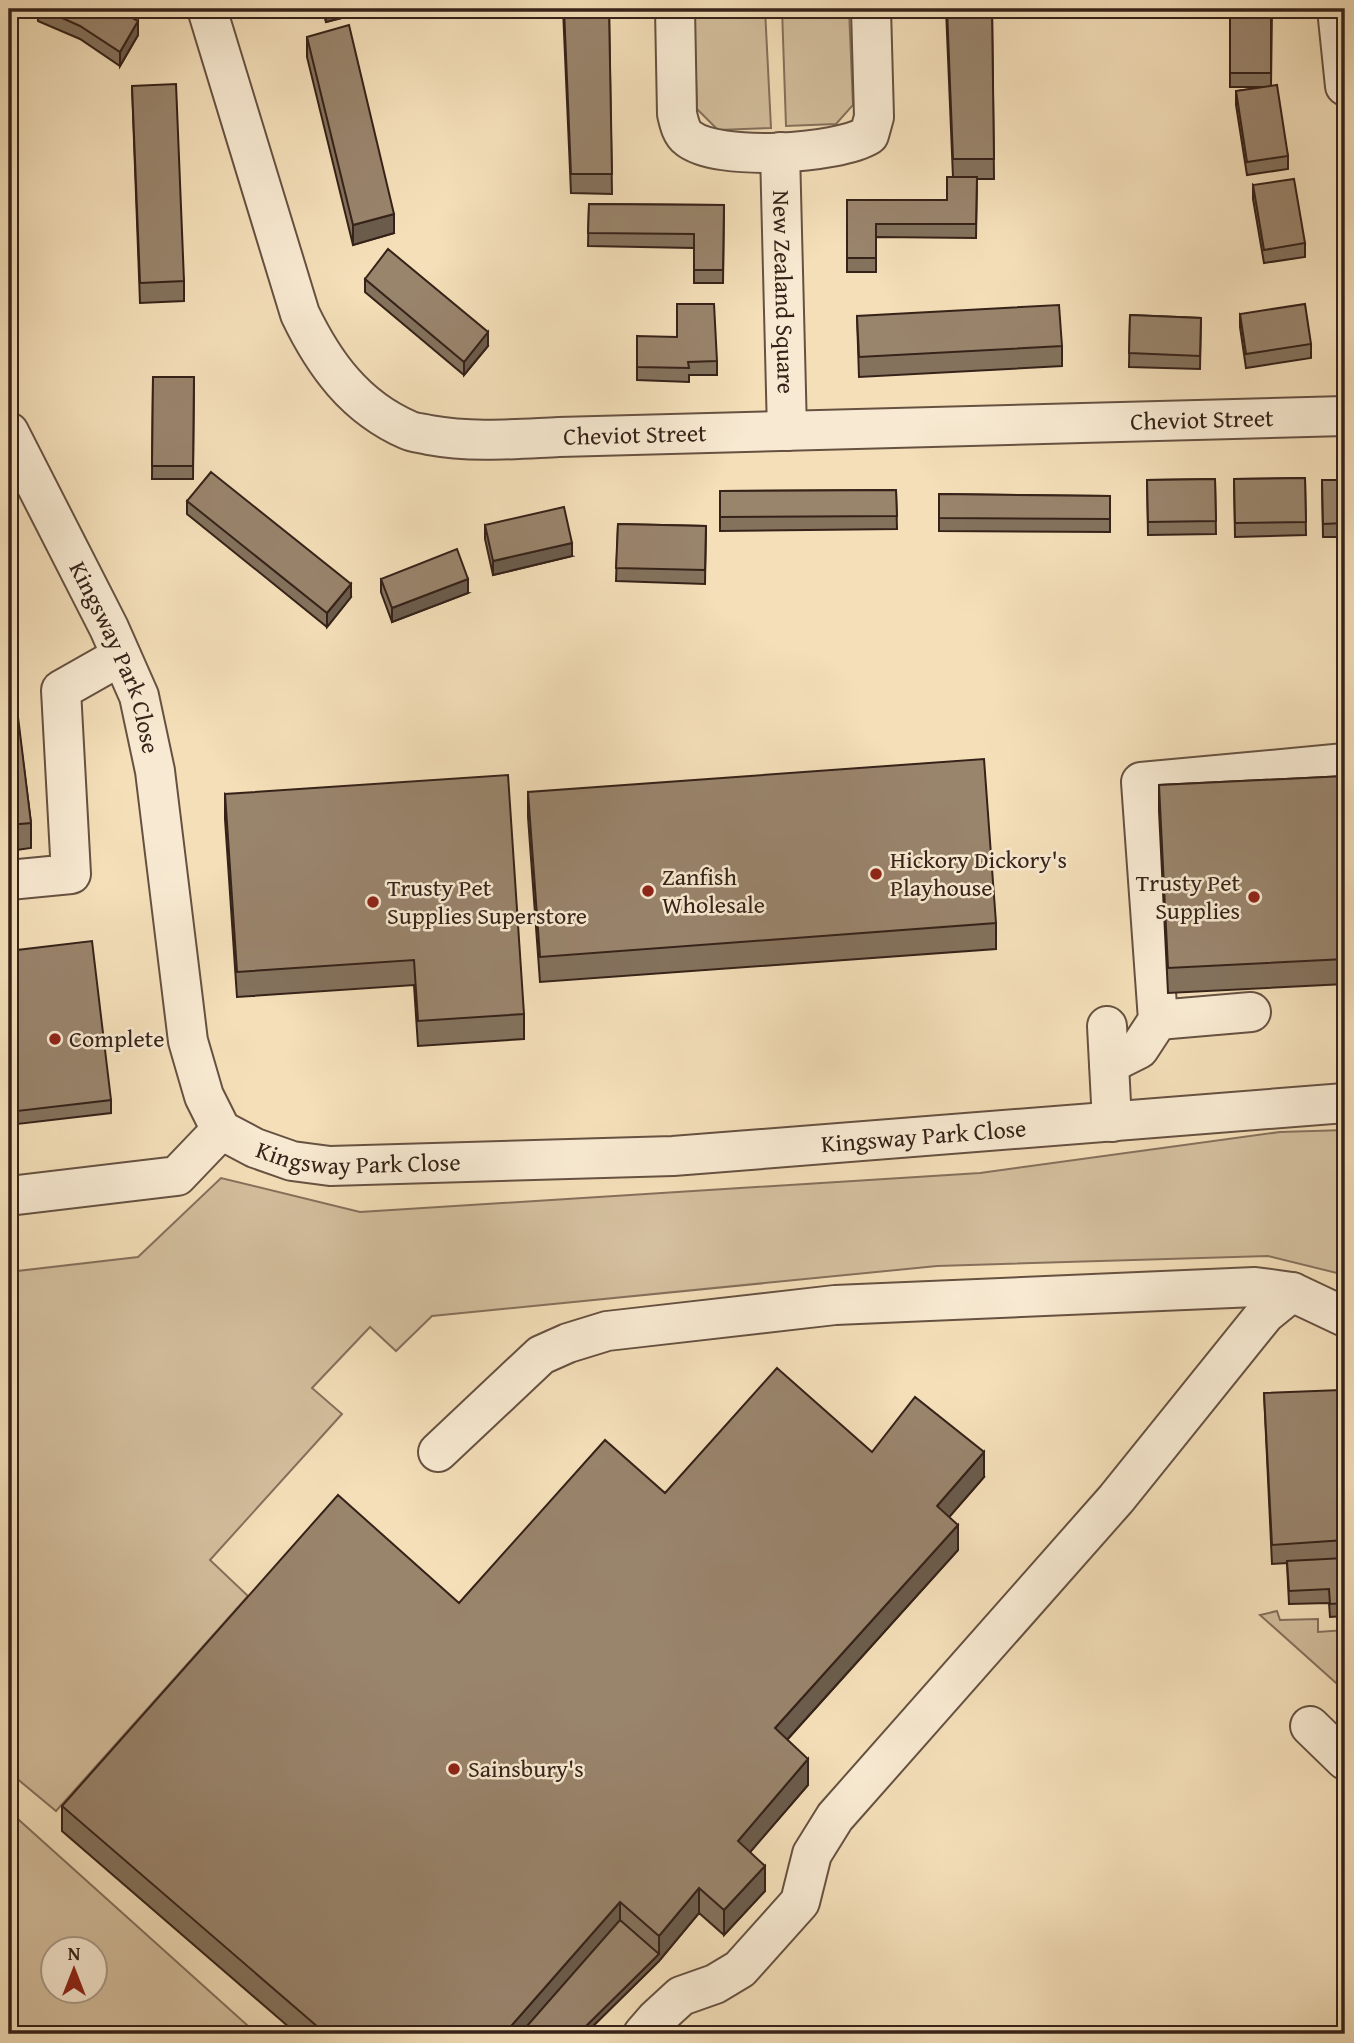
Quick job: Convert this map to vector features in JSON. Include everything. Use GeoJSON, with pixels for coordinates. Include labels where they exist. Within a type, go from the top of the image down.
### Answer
{"type":"FeatureCollection","features":[{"type":"Feature","properties":{"kind":"street","name":"Cheviot Street"},"geometry":{"type":"LineString","coordinates":[[207,9],[300,314],[315,345],[337,377],[371,406],[410,431],[447,438],[486,441],[1345,416]]}},
{"type":"Feature","properties":{"kind":"street"},"geometry":{"type":"LineString","coordinates":[[675,9],[677,114],[680,127],[687,138],[713,148],[758,153],[844,144],[869,135],[874,117],[871,9]]}},
{"type":"Feature","properties":{"kind":"street"},"geometry":{"type":"LineString","coordinates":[[1337,9],[1345,86]]}},
{"type":"Feature","properties":{"kind":"street","name":"New Zealand Square"},"geometry":{"type":"LineString","coordinates":[[780,152],[787,431]]}},
{"type":"Feature","properties":{"kind":"street","name":"Kingsway Park Close"},"geometry":{"type":"LineString","coordinates":[[9,432],[20,484],[121,656],[139,696],[155,771],[188,1041],[204,1096],[221,1130],[255,1148],[292,1161],[330,1166],[673,1156],[1345,1103]]}},
{"type":"Feature","properties":{"kind":"street"},"geometry":{"type":"LineString","coordinates":[[9,880],[71,874],[61,690],[121,656]]}},
{"type":"Feature","properties":{"kind":"street"},"geometry":{"type":"LineString","coordinates":[[1109,1064],[1139,1049],[1158,1020],[1141,782],[1345,763]]}},
{"type":"Feature","properties":{"kind":"street"},"geometry":{"type":"LineString","coordinates":[[1158,1020],[1251,1012]]}},
{"type":"Feature","properties":{"kind":"street"},"geometry":{"type":"LineString","coordinates":[[1107,1026],[1111,1122]]}},
{"type":"Feature","properties":{"kind":"street"},"geometry":{"type":"LineString","coordinates":[[9,1196],[177,1176],[221,1130]]}},
{"type":"Feature","properties":{"kind":"street"},"geometry":{"type":"LineString","coordinates":[[438,1452],[541,1355],[607,1331],[835,1306],[1255,1286],[1293,1292],[1345,1317]]}},
{"type":"Feature","properties":{"kind":"street"},"geometry":{"type":"LineString","coordinates":[[643,2034],[681,1996],[715,1984],[740,1969],[800,1902],[812,1854],[835,1817],[1116,1499],[1265,1314],[1293,1292]]}},
{"type":"Feature","properties":{"kind":"street"},"geometry":{"type":"LineString","coordinates":[[1310,1726],[1345,1760]]}},
{"type":"Feature","properties":{"kind":"shaded area"},"geometry":{"type":"Polygon","coordinates":[[[700,9],[765,9],[771,128],[718,130],[697,109],[694,15],[700,9]]]}},
{"type":"Feature","properties":{"kind":"shaded area"},"geometry":{"type":"Polygon","coordinates":[[[782,9],[849,9],[853,105],[836,124],[786,126],[782,9]]]}},
{"type":"Feature","properties":{"kind":"shaded area"},"geometry":{"type":"Polygon","coordinates":[[[1345,1130],[1345,1275],[1268,1256],[937,1266],[432,1316],[396,1351],[370,1327],[312,1388],[342,1414],[210,1560],[248,1596],[56,1811],[9,1772],[9,1272],[138,1257],[221,1178],[360,1212],[980,1173],[1280,1132],[1345,1130]]]}},
{"type":"Feature","properties":{"kind":"shaded area"},"geometry":{"type":"Polygon","coordinates":[[[1277,1611],[1280,1620],[1318,1619],[1318,1632],[1345,1630],[1345,1691],[1260,1615],[1277,1611]]]}},
{"type":"Feature","properties":{"kind":"shaded area"},"geometry":{"type":"Polygon","coordinates":[[[9,1811],[257,2034],[9,2034],[9,1811]]]}},
{"type":"Feature","properties":{"kind":"building"},"geometry":{"type":"Polygon","coordinates":[[[42,9],[116,9],[138,21],[120,52],[80,26],[42,9]]]}},
{"type":"Feature","properties":{"kind":"building"},"geometry":{"type":"Polygon","coordinates":[[[564,9],[609,9],[612,174],[571,174],[564,9]]]}},
{"type":"Feature","properties":{"kind":"building"},"geometry":{"type":"Polygon","coordinates":[[[947,9],[992,9],[994,159],[953,159],[947,9]]]}},
{"type":"Feature","properties":{"kind":"building"},"geometry":{"type":"Polygon","coordinates":[[[1230,9],[1271,9],[1271,73],[1230,73],[1230,9]]]}},
{"type":"Feature","properties":{"kind":"building"},"geometry":{"type":"Polygon","coordinates":[[[349,25],[394,214],[353,225],[307,37],[349,25]]]}},
{"type":"Feature","properties":{"kind":"building"},"geometry":{"type":"Polygon","coordinates":[[[176,84],[184,281],[140,283],[132,86],[176,84]]]}},
{"type":"Feature","properties":{"kind":"building"},"geometry":{"type":"Polygon","coordinates":[[[1277,85],[1288,156],[1247,162],[1236,91],[1277,85]]]}},
{"type":"Feature","properties":{"kind":"building"},"geometry":{"type":"Polygon","coordinates":[[[947,177],[977,177],[976,224],[876,224],[876,258],[847,258],[847,200],[947,200],[947,177]]]}},
{"type":"Feature","properties":{"kind":"building"},"geometry":{"type":"Polygon","coordinates":[[[1294,179],[1305,243],[1264,250],[1253,185],[1294,179]]]}},
{"type":"Feature","properties":{"kind":"building"},"geometry":{"type":"Polygon","coordinates":[[[589,204],[724,205],[723,270],[694,270],[694,234],[588,233],[589,204]]]}},
{"type":"Feature","properties":{"kind":"building"},"geometry":{"type":"Polygon","coordinates":[[[388,249],[488,332],[464,362],[365,279],[388,249]]]}},
{"type":"Feature","properties":{"kind":"building"},"geometry":{"type":"Polygon","coordinates":[[[677,304],[714,304],[717,361],[688,362],[689,368],[637,367],[637,336],[677,337],[677,304]]]}},
{"type":"Feature","properties":{"kind":"building"},"geometry":{"type":"Polygon","coordinates":[[[1305,304],[1311,344],[1246,354],[1240,314],[1305,304]]]}},
{"type":"Feature","properties":{"kind":"building"},"geometry":{"type":"Polygon","coordinates":[[[1059,305],[1062,346],[859,357],[857,316],[1059,305]]]}},
{"type":"Feature","properties":{"kind":"building"},"geometry":{"type":"Polygon","coordinates":[[[1130,315],[1201,318],[1200,356],[1129,353],[1130,315]]]}},
{"type":"Feature","properties":{"kind":"building"},"geometry":{"type":"Polygon","coordinates":[[[153,377],[194,377],[193,466],[152,466],[153,377]]]}},
{"type":"Feature","properties":{"kind":"building"},"geometry":{"type":"Polygon","coordinates":[[[211,472],[351,584],[327,613],[187,501],[211,472]]]}},
{"type":"Feature","properties":{"kind":"building"},"geometry":{"type":"Polygon","coordinates":[[[1305,478],[1306,522],[1235,523],[1234,479],[1305,478]]]}},
{"type":"Feature","properties":{"kind":"building"},"geometry":{"type":"Polygon","coordinates":[[[1215,479],[1216,521],[1148,522],[1147,480],[1215,479]]]}},
{"type":"Feature","properties":{"kind":"building"},"geometry":{"type":"Polygon","coordinates":[[[1322,480],[1345,480],[1345,523],[1323,524],[1322,480]]]}},
{"type":"Feature","properties":{"kind":"building"},"geometry":{"type":"Polygon","coordinates":[[[896,490],[897,516],[720,517],[720,491],[896,490]]]}},
{"type":"Feature","properties":{"kind":"building"},"geometry":{"type":"Polygon","coordinates":[[[939,494],[1110,496],[1110,519],[939,518],[939,494]]]}},
{"type":"Feature","properties":{"kind":"building"},"geometry":{"type":"Polygon","coordinates":[[[564,507],[572,543],[493,561],[485,525],[564,507]]]}},
{"type":"Feature","properties":{"kind":"building"},"geometry":{"type":"Polygon","coordinates":[[[618,524],[706,526],[705,570],[616,568],[618,524]]]}},
{"type":"Feature","properties":{"kind":"building"},"geometry":{"type":"Polygon","coordinates":[[[457,549],[468,579],[392,608],[381,579],[457,549]]]}},
{"type":"Feature","properties":{"kind":"building"},"geometry":{"type":"Polygon","coordinates":[[[9,652],[31,823],[9,825],[9,652]]]}},
{"type":"Feature","properties":{"kind":"building"},"geometry":{"type":"Polygon","coordinates":[[[984,759],[996,923],[540,957],[528,792],[984,759]]]}},
{"type":"Feature","properties":{"kind":"building","name":"Trusty Pet Supplies Superstore"},"geometry":{"type":"Polygon","coordinates":[[[508,775],[524,1014],[418,1021],[414,960],[237,972],[225,794],[508,775]]]}},
{"type":"Feature","properties":{"kind":"building","name":"Trusty Pet Supplies"},"geometry":{"type":"Polygon","coordinates":[[[1345,776],[1345,959],[1168,968],[1159,785],[1345,776]]]}},
{"type":"Feature","properties":{"kind":"building","name":"Complete"},"geometry":{"type":"Polygon","coordinates":[[[92,941],[111,1100],[9,1112],[9,951],[92,941]]]}},
{"type":"Feature","properties":{"kind":"building","name":"Sainsbury's"},"geometry":{"type":"Polygon","coordinates":[[[777,1368],[872,1452],[915,1397],[984,1452],[937,1506],[958,1525],[775,1728],[808,1759],[738,1841],[765,1866],[724,1910],[699,1888],[659,1936],[620,1902],[504,2034],[326,2034],[62,1806],[338,1495],[459,1603],[605,1440],[665,1493],[777,1368]]]}},
{"type":"Feature","properties":{"kind":"building"},"geometry":{"type":"Polygon","coordinates":[[[1341,1390],[1345,1396],[1345,1540],[1272,1545],[1264,1393],[1341,1390]]]}},
{"type":"Feature","properties":{"kind":"building"},"geometry":{"type":"Polygon","coordinates":[[[1345,1558],[1345,1603],[1330,1604],[1329,1589],[1289,1591],[1287,1561],[1345,1558]]]}},
{"type":"Feature","properties":{"kind":"building"},"geometry":{"type":"Polygon","coordinates":[[[620,1920],[659,1954],[578,2034],[520,2034],[620,1920]]]}},
{"type":"Feature","properties":{"kind":"place","name":"Hickory Dickory's Playhouse"},"geometry":{"type":"Point","coordinates":[876,874]}},
{"type":"Feature","properties":{"kind":"place","name":"Zanfish Wholesale"},"geometry":{"type":"Point","coordinates":[648,891]}},
{"type":"Feature","properties":{"kind":"place","name":"Trusty Pet Supplies"},"geometry":{"type":"Point","coordinates":[1254,897]}},
{"type":"Feature","properties":{"kind":"place","name":"Trusty Pet Supplies Superstore"},"geometry":{"type":"Point","coordinates":[373,902]}},
{"type":"Feature","properties":{"kind":"place","name":"Complete"},"geometry":{"type":"Point","coordinates":[55,1039]}},
{"type":"Feature","properties":{"kind":"place","name":"Sainsbury's"},"geometry":{"type":"Point","coordinates":[454,1769]}}]}
